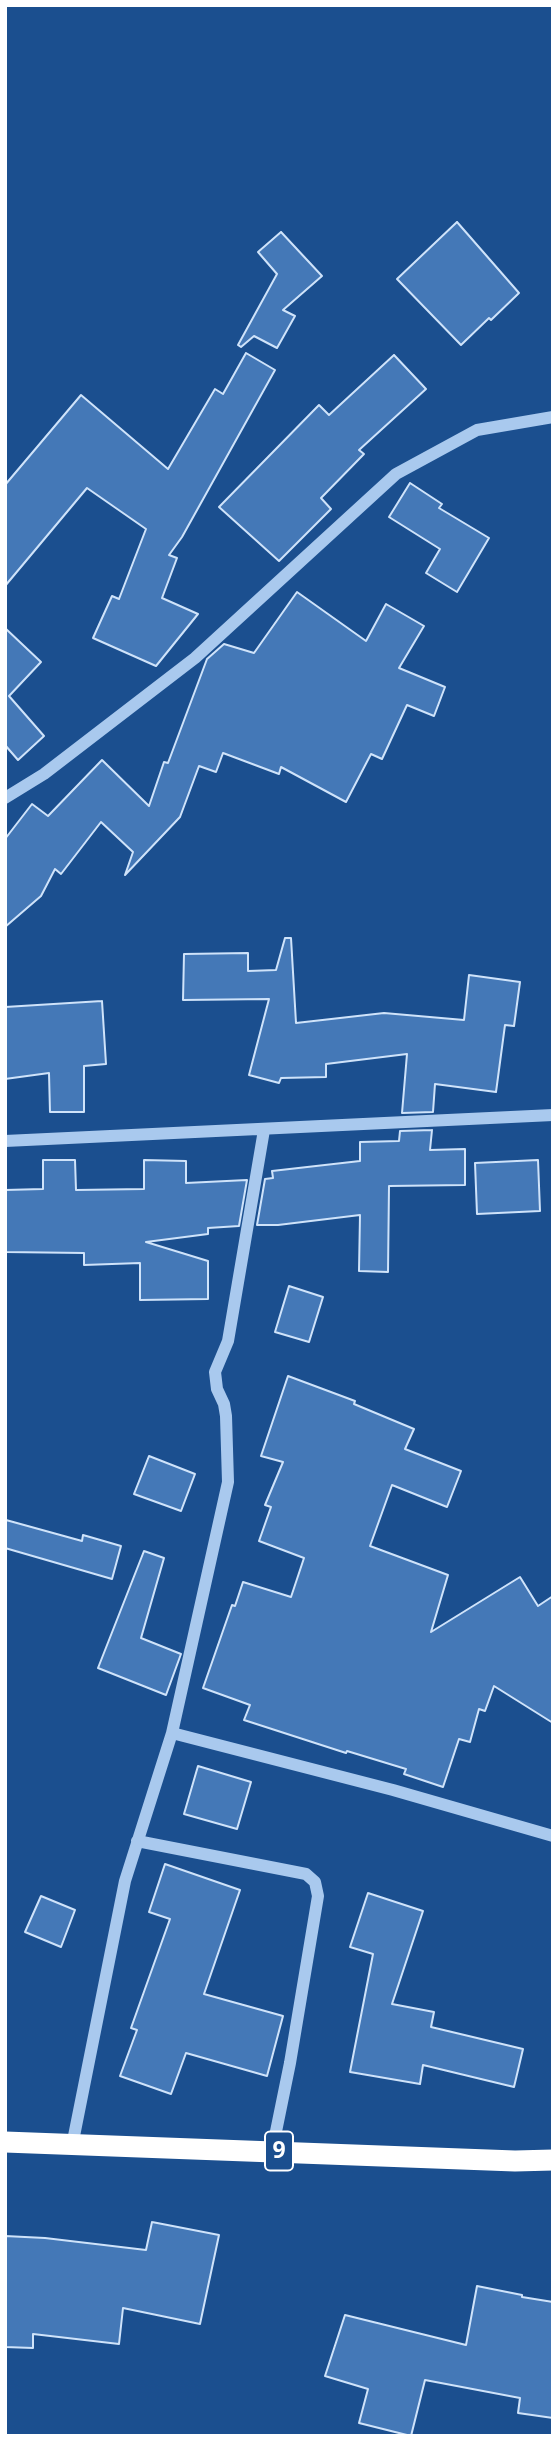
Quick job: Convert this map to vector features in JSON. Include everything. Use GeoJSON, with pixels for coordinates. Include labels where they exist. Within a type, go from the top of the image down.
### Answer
{"type":"FeatureCollection","features":[{"type":"Feature","properties":{"kind":"highway","name":"9"},"geometry":{"type":"LineString","coordinates":[[5,2142],[515,2161],[553,2160]]}},
{"type":"Feature","properties":{"kind":"street"},"geometry":{"type":"LineString","coordinates":[[5,798],[44,774],[195,658],[396,474],[477,430],[553,417]]}},
{"type":"Feature","properties":{"kind":"street"},"geometry":{"type":"LineString","coordinates":[[5,1140],[553,1115]]}},
{"type":"Feature","properties":{"kind":"street"},"geometry":{"type":"LineString","coordinates":[[72,2146],[125,1881],[172,1733],[228,1482],[226,1416],[217,1389],[215,1372],[228,1341],[264,1130]]}},
{"type":"Feature","properties":{"kind":"street"},"geometry":{"type":"LineString","coordinates":[[172,1733],[393,1790],[553,1836]]}},
{"type":"Feature","properties":{"kind":"street"},"geometry":{"type":"LineString","coordinates":[[137,1841],[306,1874],[315,1882],[318,1896],[272,2151]]}},
{"type":"Feature","properties":{"kind":"building"},"geometry":{"type":"Polygon","coordinates":[[[457,222],[519,293],[461,345],[397,279],[457,222]]]}},
{"type":"Feature","properties":{"kind":"building"},"geometry":{"type":"Polygon","coordinates":[[[281,232],[322,276],[283,310],[295,316],[277,348],[254,336],[241,347],[238,345],[277,274],[258,252],[281,232]]]}},
{"type":"Feature","properties":{"kind":"building"},"geometry":{"type":"Polygon","coordinates":[[[246,353],[275,370],[182,537],[169,555],[177,558],[162,598],[198,614],[156,666],[93,638],[112,596],[119,599],[146,529],[87,488],[5,586],[5,485],[81,395],[168,469],[215,389],[223,394],[246,353]]]}},
{"type":"Feature","properties":{"kind":"building"},"geometry":{"type":"Polygon","coordinates":[[[394,355],[426,389],[359,450],[364,454],[321,498],[331,509],[279,561],[219,507],[319,405],[329,415],[394,355]]]}},
{"type":"Feature","properties":{"kind":"building"},"geometry":{"type":"Polygon","coordinates":[[[410,483],[442,504],[439,508],[489,538],[457,592],[426,573],[440,549],[389,517],[410,483]]]}},
{"type":"Feature","properties":{"kind":"building"},"geometry":{"type":"Polygon","coordinates":[[[297,592],[366,641],[386,604],[424,626],[399,668],[445,687],[434,716],[407,705],[382,759],[371,754],[346,802],[281,767],[279,774],[223,753],[216,772],[199,766],[180,817],[125,875],[133,852],[101,822],[61,874],[55,869],[41,896],[5,927],[5,839],[32,804],[48,816],[102,760],[149,806],[164,762],[168,763],[207,659],[224,644],[254,653],[297,592]]]}},
{"type":"Feature","properties":{"kind":"building"},"geometry":{"type":"Polygon","coordinates":[[[5,628],[41,662],[9,696],[44,736],[18,760],[5,745],[5,628]]]}},
{"type":"Feature","properties":{"kind":"building"},"geometry":{"type":"Polygon","coordinates":[[[285,938],[291,938],[296,1023],[384,1013],[464,1020],[469,975],[520,982],[514,1026],[505,1025],[496,1092],[435,1084],[433,1112],[402,1113],[407,1054],[326,1064],[326,1077],[281,1078],[279,1083],[249,1075],[269,999],[183,1000],[184,954],[248,953],[248,971],[276,970],[285,938]]]}},
{"type":"Feature","properties":{"kind":"building"},"geometry":{"type":"Polygon","coordinates":[[[102,1001],[106,1064],[84,1066],[84,1112],[50,1112],[49,1073],[5,1079],[5,1007],[102,1001]]]}},
{"type":"Feature","properties":{"kind":"building"},"geometry":{"type":"Polygon","coordinates":[[[432,1130],[430,1150],[465,1149],[465,1185],[389,1186],[388,1272],[359,1271],[360,1215],[257,1225],[265,1179],[273,1178],[272,1171],[360,1161],[360,1142],[399,1141],[400,1131],[432,1130]]]}},
{"type":"Feature","properties":{"kind":"building"},"geometry":{"type":"Polygon","coordinates":[[[43,1160],[75,1160],[76,1190],[144,1189],[144,1160],[186,1161],[186,1183],[247,1180],[239,1226],[208,1228],[208,1234],[146,1242],[208,1261],[208,1299],[140,1300],[140,1263],[84,1265],[84,1253],[5,1252],[5,1190],[43,1189],[43,1160]]]}},
{"type":"Feature","properties":{"kind":"building"},"geometry":{"type":"Polygon","coordinates":[[[538,1160],[540,1211],[477,1214],[475,1163],[538,1160]]]}},
{"type":"Feature","properties":{"kind":"building"},"geometry":{"type":"Polygon","coordinates":[[[289,1286],[323,1297],[309,1342],[275,1332],[289,1286]]]}},
{"type":"Feature","properties":{"kind":"building"},"geometry":{"type":"Polygon","coordinates":[[[288,1376],[355,1401],[354,1404],[414,1429],[405,1449],[461,1471],[447,1507],[392,1485],[370,1546],[448,1575],[431,1632],[520,1577],[538,1606],[553,1596],[553,1723],[494,1686],[485,1711],[479,1709],[470,1742],[459,1739],[443,1787],[404,1774],[406,1769],[244,1720],[250,1705],[203,1688],[232,1605],[235,1606],[243,1582],[291,1597],[304,1558],[259,1541],[271,1507],[265,1505],[283,1462],[261,1456],[288,1376]]]}},
{"type":"Feature","properties":{"kind":"building"},"geometry":{"type":"Polygon","coordinates":[[[149,1456],[195,1474],[181,1511],[134,1494],[149,1456]]]}},
{"type":"Feature","properties":{"kind":"building"},"geometry":{"type":"Polygon","coordinates":[[[6,1520],[82,1541],[83,1535],[121,1546],[112,1579],[5,1548],[6,1520]]]}},
{"type":"Feature","properties":{"kind":"building"},"geometry":{"type":"Polygon","coordinates":[[[144,1551],[164,1558],[141,1638],[181,1654],[166,1695],[98,1668],[144,1551]]]}},
{"type":"Feature","properties":{"kind":"building"},"geometry":{"type":"Polygon","coordinates":[[[198,1766],[251,1782],[237,1829],[184,1814],[198,1766]]]}},
{"type":"Feature","properties":{"kind":"building"},"geometry":{"type":"Polygon","coordinates":[[[165,1864],[240,1890],[204,1994],[283,2016],[267,2076],[186,2053],[171,2094],[120,2076],[137,2030],[131,2028],[170,1919],[149,1912],[165,1864]]]}},
{"type":"Feature","properties":{"kind":"building"},"geometry":{"type":"Polygon","coordinates":[[[368,1893],[423,1911],[392,2004],[434,2012],[431,2027],[523,2049],[514,2087],[423,2065],[420,2084],[350,2072],[373,1954],[350,1947],[368,1893]]]}},
{"type":"Feature","properties":{"kind":"building"},"geometry":{"type":"Polygon","coordinates":[[[41,1896],[75,1910],[61,1947],[25,1932],[41,1896]]]}},
{"type":"Feature","properties":{"kind":"building"},"geometry":{"type":"Polygon","coordinates":[[[152,2222],[219,2235],[200,2324],[123,2308],[119,2344],[33,2334],[33,2348],[5,2347],[5,2236],[146,2250],[152,2222]]]}},
{"type":"Feature","properties":{"kind":"building"},"geometry":{"type":"Polygon","coordinates":[[[477,2286],[553,2302],[553,2418],[518,2413],[520,2398],[425,2380],[411,2436],[359,2423],[368,2389],[325,2376],[345,2315],[466,2345],[477,2286]]]}}]}
